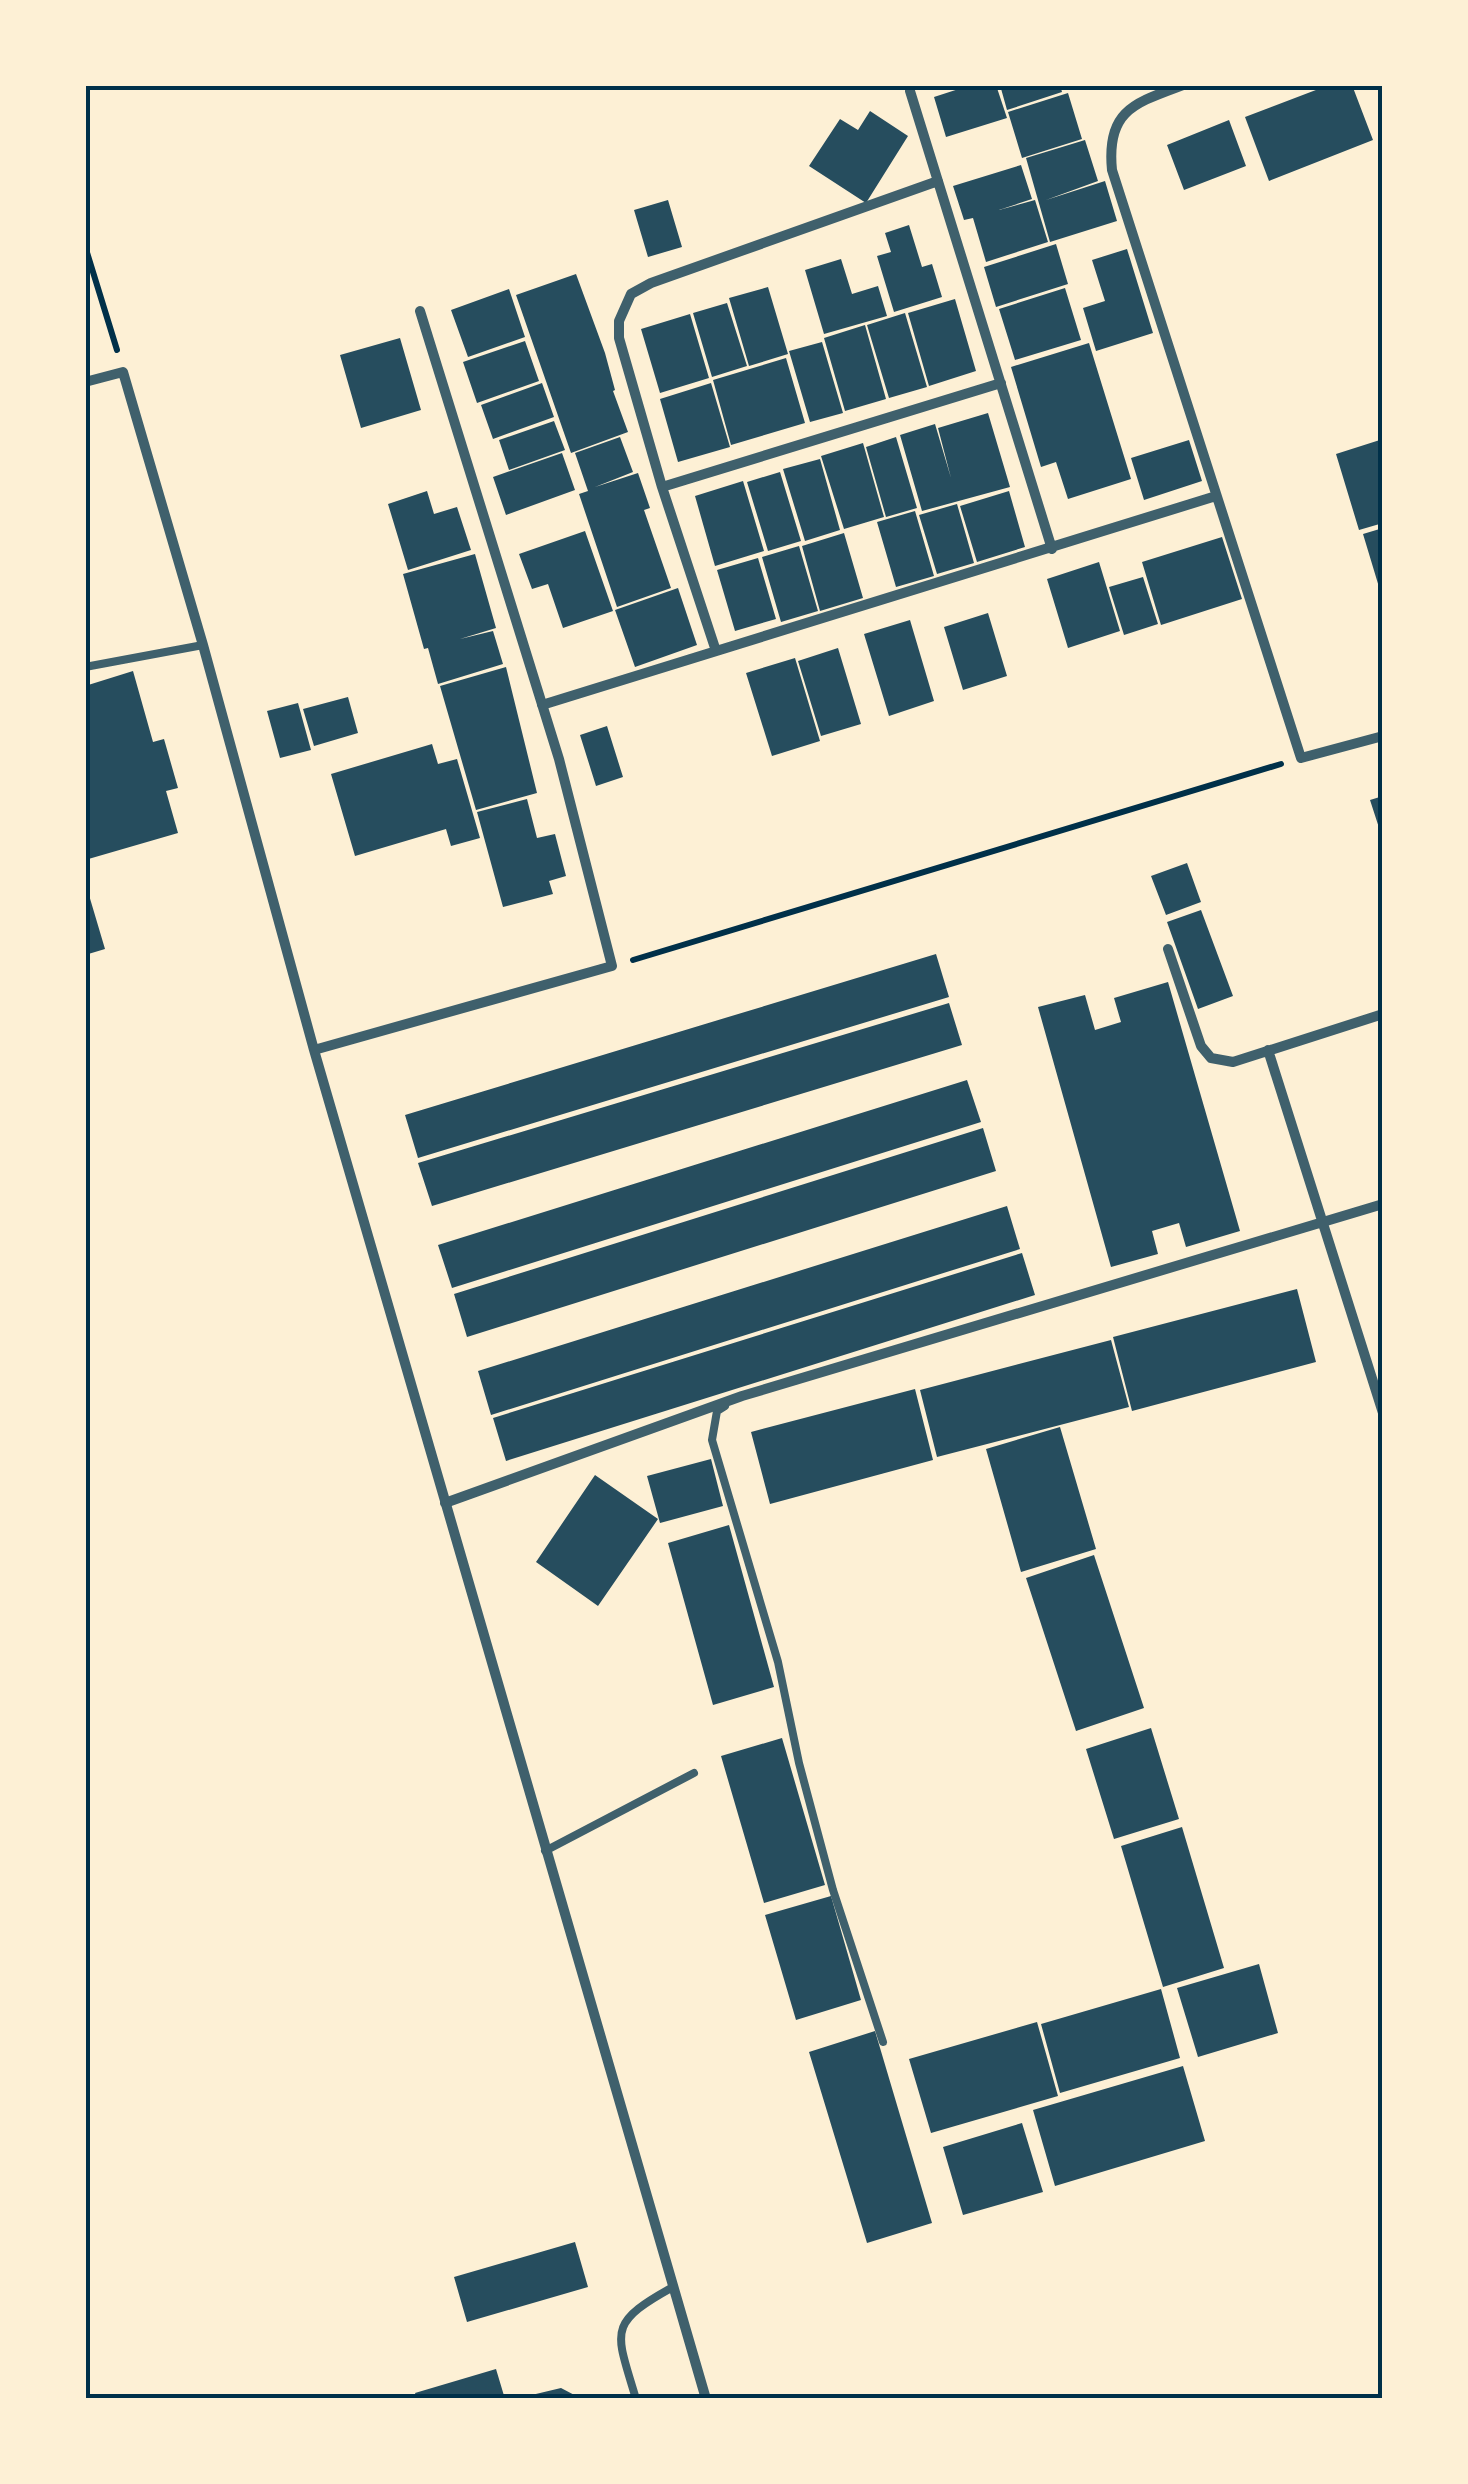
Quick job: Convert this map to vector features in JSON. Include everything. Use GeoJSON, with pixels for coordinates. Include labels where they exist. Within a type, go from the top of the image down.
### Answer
{"type":"FeatureCollection","features":[{"type":"Feature","properties":{"kind":"street"},"geometry":{"type":"LineString","coordinates":[[1184,85],[1138,102],[1120,120],[1110,145],[1112,170],[1300,758],[1383,736]]}},
{"type":"Feature","properties":{"kind":"street"},"geometry":{"type":"LineString","coordinates":[[910,91],[1052,549]]}},
{"type":"Feature","properties":{"kind":"street"},"geometry":{"type":"LineString","coordinates":[[716,650],[662,487],[619,338],[619,321],[631,294],[651,283],[938,181]]}},
{"type":"Feature","properties":{"kind":"street"},"geometry":{"type":"LineString","coordinates":[[314,1050],[612,966],[542,704],[420,310]]}},
{"type":"Feature","properties":{"kind":"street"},"geometry":{"type":"LineString","coordinates":[[85,382],[123,372],[444,1503],[706,2399]]}},
{"type":"Feature","properties":{"kind":"street"},"geometry":{"type":"LineString","coordinates":[[662,487],[1000,383]]}},
{"type":"Feature","properties":{"kind":"street"},"geometry":{"type":"LineString","coordinates":[[542,704],[1216,496]]}},
{"type":"Feature","properties":{"kind":"street"},"geometry":{"type":"LineString","coordinates":[[1168,949],[1201,1046],[1212,1058],[1233,1062],[1383,1014]]}},
{"type":"Feature","properties":{"kind":"street"},"geometry":{"type":"LineString","coordinates":[[1268,1050],[1382,1405]]}},
{"type":"Feature","properties":{"kind":"street"},"geometry":{"type":"LineString","coordinates":[[444,1503],[742,1396],[1383,1204]]}},
{"type":"Feature","properties":{"kind":"lane"},"geometry":{"type":"LineString","coordinates":[[85,667],[203,645]]}},
{"type":"Feature","properties":{"kind":"lane"},"geometry":{"type":"LineString","coordinates":[[742,1396],[718,1410],[712,1440],[778,1662],[799,1763],[833,1890],[883,2042]]}},
{"type":"Feature","properties":{"kind":"lane"},"geometry":{"type":"LineString","coordinates":[[545,1851],[694,1772]]}},
{"type":"Feature","properties":{"kind":"lane"},"geometry":{"type":"LineString","coordinates":[[636,2399],[619,2342],[624,2322],[637,2307],[673,2288]]}},
{"type":"Feature","properties":{"kind":"path"},"geometry":{"type":"LineString","coordinates":[[85,246],[123,372]]}},
{"type":"Feature","properties":{"kind":"path"},"geometry":{"type":"LineString","coordinates":[[612,966],[1300,758]]}},
{"type":"Feature","properties":{"kind":"building"},"geometry":{"type":"Polygon","coordinates":[[[971,85],[996,85],[1007,118],[946,137],[934,97],[971,85]]]}},
{"type":"Feature","properties":{"kind":"building"},"geometry":{"type":"Polygon","coordinates":[[[1000,85],[1060,85],[1062,92],[1007,110],[1000,85]]]}},
{"type":"Feature","properties":{"kind":"building"},"geometry":{"type":"Polygon","coordinates":[[[1329,85],[1352,85],[1373,140],[1269,181],[1245,117],[1329,85]]]}},
{"type":"Feature","properties":{"kind":"building"},"geometry":{"type":"Polygon","coordinates":[[[1068,93],[1082,139],[1022,158],[1008,112],[1068,93]]]}},
{"type":"Feature","properties":{"kind":"building"},"geometry":{"type":"Polygon","coordinates":[[[870,111],[908,136],[866,203],[809,166],[840,119],[858,130],[870,111]]]}},
{"type":"Feature","properties":{"kind":"building"},"geometry":{"type":"Polygon","coordinates":[[[1229,120],[1246,166],[1184,190],[1167,145],[1229,120]]]}},
{"type":"Feature","properties":{"kind":"building"},"geometry":{"type":"Polygon","coordinates":[[[1085,140],[1098,181],[1046,200],[1105,181],[1117,221],[1050,242],[1026,158],[1085,140]]]}},
{"type":"Feature","properties":{"kind":"building"},"geometry":{"type":"Polygon","coordinates":[[[1021,165],[1032,199],[999,210],[1035,200],[1048,242],[986,262],[973,218],[964,220],[953,186],[1021,165]]]}},
{"type":"Feature","properties":{"kind":"building"},"geometry":{"type":"Polygon","coordinates":[[[668,200],[682,247],[648,257],[634,210],[668,200]]]}},
{"type":"Feature","properties":{"kind":"building"},"geometry":{"type":"Polygon","coordinates":[[[909,225],[922,267],[932,264],[942,297],[894,312],[877,256],[891,252],[885,233],[909,225]]]}},
{"type":"Feature","properties":{"kind":"building"},"geometry":{"type":"Polygon","coordinates":[[[1056,244],[1068,284],[996,307],[984,267],[1056,244]]]}},
{"type":"Feature","properties":{"kind":"building"},"geometry":{"type":"Polygon","coordinates":[[[1127,249],[1153,333],[1096,351],[1083,308],[1105,301],[1092,260],[1127,249]]]}},
{"type":"Feature","properties":{"kind":"building"},"geometry":{"type":"Polygon","coordinates":[[[841,259],[852,294],[878,286],[887,316],[824,334],[805,270],[841,259]]]}},
{"type":"Feature","properties":{"kind":"building"},"geometry":{"type":"Polygon","coordinates":[[[576,274],[628,432],[571,453],[516,295],[576,274]]]}},
{"type":"Feature","properties":{"kind":"building"},"geometry":{"type":"Polygon","coordinates":[[[768,287],[788,354],[749,366],[729,298],[768,287]]]}},
{"type":"Feature","properties":{"kind":"building"},"geometry":{"type":"Polygon","coordinates":[[[1065,288],[1081,340],[1015,360],[999,309],[1065,288]]]}},
{"type":"Feature","properties":{"kind":"building"},"geometry":{"type":"Polygon","coordinates":[[[509,289],[525,337],[468,357],[451,310],[509,289]]]}},
{"type":"Feature","properties":{"kind":"building"},"geometry":{"type":"Polygon","coordinates":[[[955,299],[976,371],[929,386],[908,313],[955,299]]]}},
{"type":"Feature","properties":{"kind":"building"},"geometry":{"type":"Polygon","coordinates":[[[727,303],[747,366],[712,377],[693,313],[727,303]]]}},
{"type":"Feature","properties":{"kind":"building"},"geometry":{"type":"Polygon","coordinates":[[[905,313],[927,387],[889,398],[867,325],[905,313]]]}},
{"type":"Feature","properties":{"kind":"building"},"geometry":{"type":"Polygon","coordinates":[[[690,314],[709,378],[660,393],[641,329],[690,314]]]}},
{"type":"Feature","properties":{"kind":"building"},"geometry":{"type":"Polygon","coordinates":[[[865,325],[886,399],[845,411],[824,338],[865,325]]]}},
{"type":"Feature","properties":{"kind":"building"},"geometry":{"type":"Polygon","coordinates":[[[400,338],[421,410],[361,428],[340,355],[400,338]]]}},
{"type":"Feature","properties":{"kind":"building"},"geometry":{"type":"Polygon","coordinates":[[[525,341],[539,381],[477,403],[463,362],[525,341]]]}},
{"type":"Feature","properties":{"kind":"building"},"geometry":{"type":"Polygon","coordinates":[[[822,342],[843,413],[810,422],[789,351],[822,342]]]}},
{"type":"Feature","properties":{"kind":"building"},"geometry":{"type":"Polygon","coordinates":[[[1089,343],[1131,479],[1068,499],[1056,462],[1041,467],[1011,367],[1089,343]]]}},
{"type":"Feature","properties":{"kind":"building"},"geometry":{"type":"Polygon","coordinates":[[[786,358],[805,423],[731,445],[713,380],[786,358]]]}},
{"type":"Feature","properties":{"kind":"building"},"geometry":{"type":"Polygon","coordinates":[[[542,383],[554,417],[493,439],[481,405],[542,383]]]}},
{"type":"Feature","properties":{"kind":"building"},"geometry":{"type":"Polygon","coordinates":[[[711,383],[730,447],[678,462],[660,399],[711,383]]]}},
{"type":"Feature","properties":{"kind":"building"},"geometry":{"type":"Polygon","coordinates":[[[988,413],[1010,487],[922,511],[900,435],[935,424],[951,478],[938,428],[988,413]]]}},
{"type":"Feature","properties":{"kind":"building"},"geometry":{"type":"Polygon","coordinates":[[[554,421],[565,450],[509,470],[499,440],[554,421]]]}},
{"type":"Feature","properties":{"kind":"building"},"geometry":{"type":"Polygon","coordinates":[[[620,437],[633,472],[595,487],[638,473],[650,508],[644,510],[671,588],[617,607],[579,494],[588,491],[575,453],[620,437]]]}},
{"type":"Feature","properties":{"kind":"building"},"geometry":{"type":"Polygon","coordinates":[[[896,437],[917,508],[886,517],[866,447],[896,437]]]}},
{"type":"Feature","properties":{"kind":"building"},"geometry":{"type":"Polygon","coordinates":[[[1383,439],[1383,523],[1359,530],[1336,454],[1383,439]]]}},
{"type":"Feature","properties":{"kind":"building"},"geometry":{"type":"Polygon","coordinates":[[[1189,440],[1202,481],[1144,500],[1131,458],[1189,440]]]}},
{"type":"Feature","properties":{"kind":"building"},"geometry":{"type":"Polygon","coordinates":[[[863,443],[884,517],[844,529],[821,456],[863,443]]]}},
{"type":"Feature","properties":{"kind":"building"},"geometry":{"type":"Polygon","coordinates":[[[562,453],[575,490],[506,515],[493,477],[562,453]]]}},
{"type":"Feature","properties":{"kind":"building"},"geometry":{"type":"Polygon","coordinates":[[[820,459],[840,530],[805,541],[783,469],[820,459]]]}},
{"type":"Feature","properties":{"kind":"building"},"geometry":{"type":"Polygon","coordinates":[[[780,472],[801,541],[768,551],[747,482],[780,472]]]}},
{"type":"Feature","properties":{"kind":"building"},"geometry":{"type":"Polygon","coordinates":[[[743,481],[764,551],[715,566],[695,496],[743,481]]]}},
{"type":"Feature","properties":{"kind":"building"},"geometry":{"type":"Polygon","coordinates":[[[427,491],[434,514],[457,507],[471,550],[408,570],[388,504],[427,491]]]}},
{"type":"Feature","properties":{"kind":"building"},"geometry":{"type":"Polygon","coordinates":[[[1009,491],[1025,547],[977,562],[960,506],[1009,491]]]}},
{"type":"Feature","properties":{"kind":"building"},"geometry":{"type":"Polygon","coordinates":[[[957,504],[974,563],[937,574],[919,515],[957,504]]]}},
{"type":"Feature","properties":{"kind":"building"},"geometry":{"type":"Polygon","coordinates":[[[915,511],[934,576],[896,587],[877,522],[915,511]]]}},
{"type":"Feature","properties":{"kind":"building"},"geometry":{"type":"Polygon","coordinates":[[[1383,528],[1383,597],[1382,597],[1363,534],[1383,528]]]}},
{"type":"Feature","properties":{"kind":"building"},"geometry":{"type":"Polygon","coordinates":[[[585,531],[613,611],[563,628],[548,584],[532,589],[519,554],[585,531]]]}},
{"type":"Feature","properties":{"kind":"building"},"geometry":{"type":"Polygon","coordinates":[[[844,533],[863,598],[820,611],[802,546],[844,533]]]}},
{"type":"Feature","properties":{"kind":"building"},"geometry":{"type":"Polygon","coordinates":[[[1222,537],[1242,599],[1161,625],[1142,562],[1222,537]]]}},
{"type":"Feature","properties":{"kind":"building"},"geometry":{"type":"Polygon","coordinates":[[[799,546],[818,611],[781,622],[762,557],[799,546]]]}},
{"type":"Feature","properties":{"kind":"building"},"geometry":{"type":"Polygon","coordinates":[[[475,554],[496,628],[460,639],[493,631],[503,664],[438,684],[403,574],[475,554]]]}},
{"type":"Feature","properties":{"kind":"building"},"geometry":{"type":"Polygon","coordinates":[[[758,558],[776,619],[735,631],[717,570],[758,558]]]}},
{"type":"Feature","properties":{"kind":"building"},"geometry":{"type":"Polygon","coordinates":[[[1099,562],[1120,631],[1068,648],[1047,579],[1099,562]]]}},
{"type":"Feature","properties":{"kind":"building"},"geometry":{"type":"Polygon","coordinates":[[[1143,577],[1158,624],[1124,635],[1109,587],[1143,577]]]}},
{"type":"Feature","properties":{"kind":"building"},"geometry":{"type":"Polygon","coordinates":[[[678,588],[697,645],[635,667],[615,610],[678,588]]]}},
{"type":"Feature","properties":{"kind":"building"},"geometry":{"type":"Polygon","coordinates":[[[988,613],[1007,676],[963,690],[944,627],[988,613]]]}},
{"type":"Feature","properties":{"kind":"building"},"geometry":{"type":"Polygon","coordinates":[[[910,620],[934,701],[889,716],[864,634],[910,620]]]}},
{"type":"Feature","properties":{"kind":"building"},"geometry":{"type":"Polygon","coordinates":[[[838,648],[861,724],[821,736],[798,661],[838,648]]]}},
{"type":"Feature","properties":{"kind":"building"},"geometry":{"type":"Polygon","coordinates":[[[795,658],[820,741],[772,756],[746,673],[795,658]]]}},
{"type":"Feature","properties":{"kind":"building"},"geometry":{"type":"Polygon","coordinates":[[[506,667],[537,793],[476,810],[440,686],[506,667]]]}},
{"type":"Feature","properties":{"kind":"building"},"geometry":{"type":"Polygon","coordinates":[[[133,671],[153,742],[164,739],[178,788],[166,791],[178,833],[85,860],[85,686],[133,671]]]}},
{"type":"Feature","properties":{"kind":"building"},"geometry":{"type":"Polygon","coordinates":[[[348,697],[358,733],[314,746],[303,709],[348,697]]]}},
{"type":"Feature","properties":{"kind":"building"},"geometry":{"type":"Polygon","coordinates":[[[298,703],[311,750],[280,758],[267,711],[298,703]]]}},
{"type":"Feature","properties":{"kind":"building"},"geometry":{"type":"Polygon","coordinates":[[[607,726],[623,777],[596,786],[580,735],[607,726]]]}},
{"type":"Feature","properties":{"kind":"building"},"geometry":{"type":"Polygon","coordinates":[[[432,744],[438,764],[457,759],[480,838],[451,846],[446,829],[355,856],[331,774],[432,744]]]}},
{"type":"Feature","properties":{"kind":"building"},"geometry":{"type":"Polygon","coordinates":[[[1383,796],[1383,837],[1382,837],[1370,800],[1383,796]]]}},
{"type":"Feature","properties":{"kind":"building"},"geometry":{"type":"Polygon","coordinates":[[[527,799],[537,838],[555,834],[566,876],[549,881],[553,894],[503,907],[477,812],[527,799]]]}},
{"type":"Feature","properties":{"kind":"building"},"geometry":{"type":"Polygon","coordinates":[[[1187,863],[1201,902],[1166,915],[1151,876],[1187,863]]]}},
{"type":"Feature","properties":{"kind":"building"},"geometry":{"type":"Polygon","coordinates":[[[85,886],[105,949],[85,955],[85,886]]]}},
{"type":"Feature","properties":{"kind":"building"},"geometry":{"type":"Polygon","coordinates":[[[1201,910],[1233,996],[1198,1009],[1167,922],[1201,910]]]}},
{"type":"Feature","properties":{"kind":"building"},"geometry":{"type":"Polygon","coordinates":[[[936,954],[949,997],[418,1158],[405,1115],[936,954]]]}},
{"type":"Feature","properties":{"kind":"building"},"geometry":{"type":"Polygon","coordinates":[[[1168,982],[1240,1231],[1186,1247],[1179,1223],[1152,1231],[1158,1254],[1111,1267],[1038,1007],[1085,995],[1095,1030],[1121,1022],[1114,998],[1168,982]]]}},
{"type":"Feature","properties":{"kind":"building"},"geometry":{"type":"Polygon","coordinates":[[[949,1003],[962,1045],[432,1206],[418,1163],[949,1003]]]}},
{"type":"Feature","properties":{"kind":"building"},"geometry":{"type":"Polygon","coordinates":[[[967,1080],[981,1122],[452,1288],[438,1245],[967,1080]]]}},
{"type":"Feature","properties":{"kind":"building"},"geometry":{"type":"Polygon","coordinates":[[[983,1128],[996,1171],[467,1337],[454,1294],[983,1128]]]}},
{"type":"Feature","properties":{"kind":"building"},"geometry":{"type":"Polygon","coordinates":[[[1007,1206],[1020,1249],[491,1415],[478,1371],[1007,1206]]]}},
{"type":"Feature","properties":{"kind":"building"},"geometry":{"type":"Polygon","coordinates":[[[1022,1253],[1035,1295],[506,1461],[493,1418],[1022,1253]]]}},
{"type":"Feature","properties":{"kind":"building"},"geometry":{"type":"Polygon","coordinates":[[[1297,1289],[1316,1362],[1132,1411],[1113,1337],[1297,1289]]]}},
{"type":"Feature","properties":{"kind":"building"},"geometry":{"type":"Polygon","coordinates":[[[1111,1340],[1129,1407],[937,1457],[920,1390],[1111,1340]]]}},
{"type":"Feature","properties":{"kind":"building"},"geometry":{"type":"Polygon","coordinates":[[[915,1389],[933,1460],[770,1504],[751,1432],[915,1389]]]}},
{"type":"Feature","properties":{"kind":"building"},"geometry":{"type":"Polygon","coordinates":[[[1060,1427],[1096,1549],[1021,1572],[986,1449],[1060,1427]]]}},
{"type":"Feature","properties":{"kind":"building"},"geometry":{"type":"Polygon","coordinates":[[[711,1459],[723,1506],[660,1523],[647,1476],[711,1459]]]}},
{"type":"Feature","properties":{"kind":"building"},"geometry":{"type":"Polygon","coordinates":[[[595,1475],[658,1519],[598,1606],[536,1562],[595,1475]]]}},
{"type":"Feature","properties":{"kind":"building"},"geometry":{"type":"Polygon","coordinates":[[[729,1525],[774,1687],[713,1705],[668,1543],[729,1525]]]}},
{"type":"Feature","properties":{"kind":"building"},"geometry":{"type":"Polygon","coordinates":[[[1094,1555],[1144,1708],[1076,1731],[1026,1578],[1094,1555]]]}},
{"type":"Feature","properties":{"kind":"building"},"geometry":{"type":"Polygon","coordinates":[[[1151,1728],[1179,1819],[1114,1839],[1086,1749],[1151,1728]]]}},
{"type":"Feature","properties":{"kind":"building"},"geometry":{"type":"Polygon","coordinates":[[[782,1738],[825,1885],[764,1903],[721,1756],[782,1738]]]}},
{"type":"Feature","properties":{"kind":"building"},"geometry":{"type":"Polygon","coordinates":[[[1182,1827],[1224,1968],[1163,1987],[1121,1846],[1182,1827]]]}},
{"type":"Feature","properties":{"kind":"building"},"geometry":{"type":"Polygon","coordinates":[[[831,1896],[861,2000],[796,2020],[765,1915],[831,1896]]]}},
{"type":"Feature","properties":{"kind":"building"},"geometry":{"type":"Polygon","coordinates":[[[1259,1964],[1278,2033],[1198,2057],[1177,1988],[1259,1964]]]}},
{"type":"Feature","properties":{"kind":"building"},"geometry":{"type":"Polygon","coordinates":[[[1161,1989],[1180,2058],[1060,2093],[1041,2024],[1161,1989]]]}},
{"type":"Feature","properties":{"kind":"building"},"geometry":{"type":"Polygon","coordinates":[[[1037,2022],[1058,2096],[931,2133],[909,2059],[1037,2022]]]}},
{"type":"Feature","properties":{"kind":"building"},"geometry":{"type":"Polygon","coordinates":[[[875,2031],[932,2223],[867,2243],[809,2052],[875,2031]]]}},
{"type":"Feature","properties":{"kind":"building"},"geometry":{"type":"Polygon","coordinates":[[[1183,2066],[1205,2141],[1055,2186],[1033,2110],[1183,2066]]]}},
{"type":"Feature","properties":{"kind":"building"},"geometry":{"type":"Polygon","coordinates":[[[1022,2123],[1043,2192],[963,2215],[943,2147],[1022,2123]]]}},
{"type":"Feature","properties":{"kind":"building"},"geometry":{"type":"Polygon","coordinates":[[[575,2242],[588,2287],[467,2322],[454,2277],[575,2242]]]}},
{"type":"Feature","properties":{"kind":"building"},"geometry":{"type":"Polygon","coordinates":[[[496,2369],[505,2399],[417,2399],[415,2393],[496,2369]]]}},
{"type":"Feature","properties":{"kind":"building"},"geometry":{"type":"Polygon","coordinates":[[[561,2388],[582,2399],[519,2399],[519,2398],[561,2388]]]}}]}
